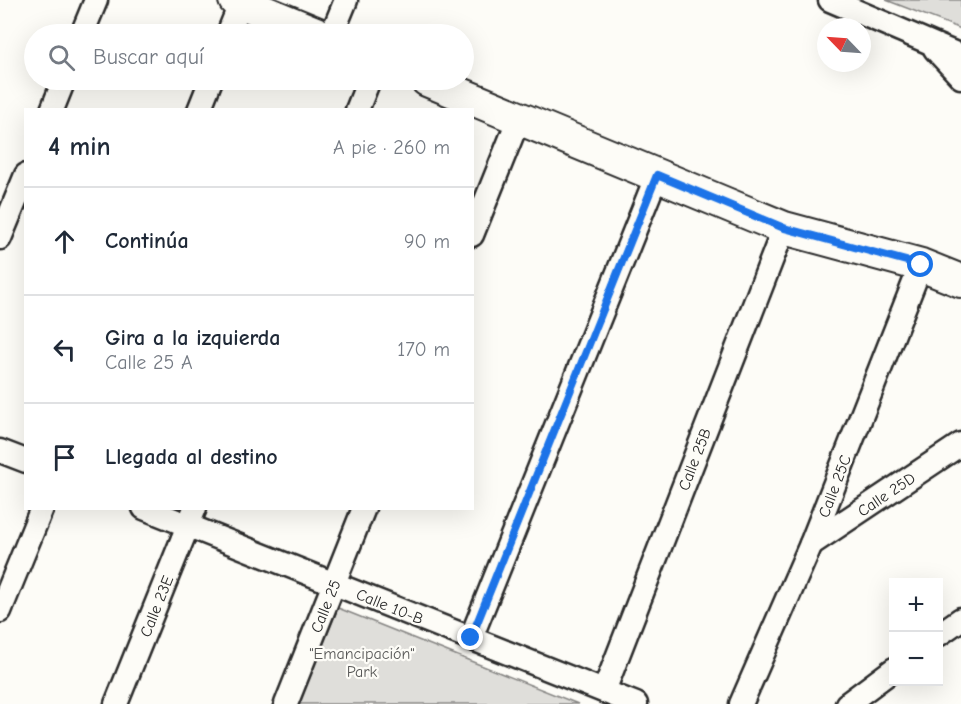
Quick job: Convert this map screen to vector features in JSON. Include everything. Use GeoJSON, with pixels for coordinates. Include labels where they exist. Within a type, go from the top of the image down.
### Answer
{"type":"FeatureCollection","features":[{"type":"Feature","properties":{"kind":"street"},"geometry":{"type":"LineString","coordinates":[[86,24],[96,0]]}},
{"type":"Feature","properties":{"kind":"street"},"geometry":{"type":"LineString","coordinates":[[336,24],[346,0]]}},
{"type":"Feature","properties":{"kind":"street"},"geometry":{"type":"LineString","coordinates":[[832,0],[961,56]]}},
{"type":"Feature","properties":{"kind":"street"},"geometry":{"type":"LineString","coordinates":[[231,24],[238,1],[294,24]]}},
{"type":"Feature","properties":{"kind":"street"},"geometry":{"type":"LineString","coordinates":[[930,43],[961,77]]}},
{"type":"Feature","properties":{"kind":"street"},"geometry":{"type":"LineString","coordinates":[[53,108],[60,90]]}},
{"type":"Feature","properties":{"kind":"street"},"geometry":{"type":"LineString","coordinates":[[200,108],[207,90]]}},
{"type":"Feature","properties":{"kind":"street"},"geometry":{"type":"LineString","coordinates":[[358,108],[365,90]]}},
{"type":"Feature","properties":{"kind":"street"},"geometry":{"type":"LineString","coordinates":[[451,90],[784,228],[921,265],[961,282]]}},
{"type":"Feature","properties":{"kind":"street"},"geometry":{"type":"LineString","coordinates":[[474,230],[519,118]]}},
{"type":"Feature","properties":{"kind":"street"},"geometry":{"type":"LineString","coordinates":[[471,638],[657,175]]}},
{"type":"Feature","properties":{"kind":"street"},"geometry":{"type":"LineString","coordinates":[[0,238],[24,180]]}},
{"type":"Feature","properties":{"kind":"street","name":"Calle 25B"},"geometry":{"type":"LineString","coordinates":[[604,691],[784,228]]}},
{"type":"Feature","properties":{"kind":"street","name":"Calle 25C"},"geometry":{"type":"LineString","coordinates":[[741,704],[811,544],[921,265]]}},
{"type":"Feature","properties":{"kind":"street","name":"Calle 25D"},"geometry":{"type":"LineString","coordinates":[[811,544],[961,444]]}},
{"type":"Feature","properties":{"kind":"street"},"geometry":{"type":"LineString","coordinates":[[0,451],[24,460]]}},
{"type":"Feature","properties":{"kind":"street"},"geometry":{"type":"LineString","coordinates":[[0,611],[41,510]]}},
{"type":"Feature","properties":{"kind":"street","name":"Calle 10-B"},"geometry":{"type":"LineString","coordinates":[[155,510],[192,517],[334,584],[636,704]]}},
{"type":"Feature","properties":{"kind":"street","name":"Calle 25"},"geometry":{"type":"LineString","coordinates":[[286,704],[363,510]]}},
{"type":"Feature","properties":{"kind":"street","name":"Calle 23E"},"geometry":{"type":"LineString","coordinates":[[116,704],[192,517]]}},
{"type":"Feature","properties":{"kind":"street"},"geometry":{"type":"LineString","coordinates":[[943,632],[961,619]]}},
{"type":"Feature","properties":{"kind":"street"},"geometry":{"type":"LineString","coordinates":[[847,704],[889,673]]}},
{"type":"Feature","properties":{"kind":"green space"},"geometry":{"type":"Polygon","coordinates":[[[886,0],[961,0],[961,29],[886,0]]]}},
{"type":"Feature","properties":{"kind":"green space","name":"\"Emancipación\" Park"},"geometry":{"type":"Polygon","coordinates":[[[338,608],[578,704],[299,704],[338,608]]]}},
{"type":"Feature","properties":{"kind":"route"},"geometry":{"type":"LineString","coordinates":[[471,638],[657,175],[784,228],[921,265]]}}]}
